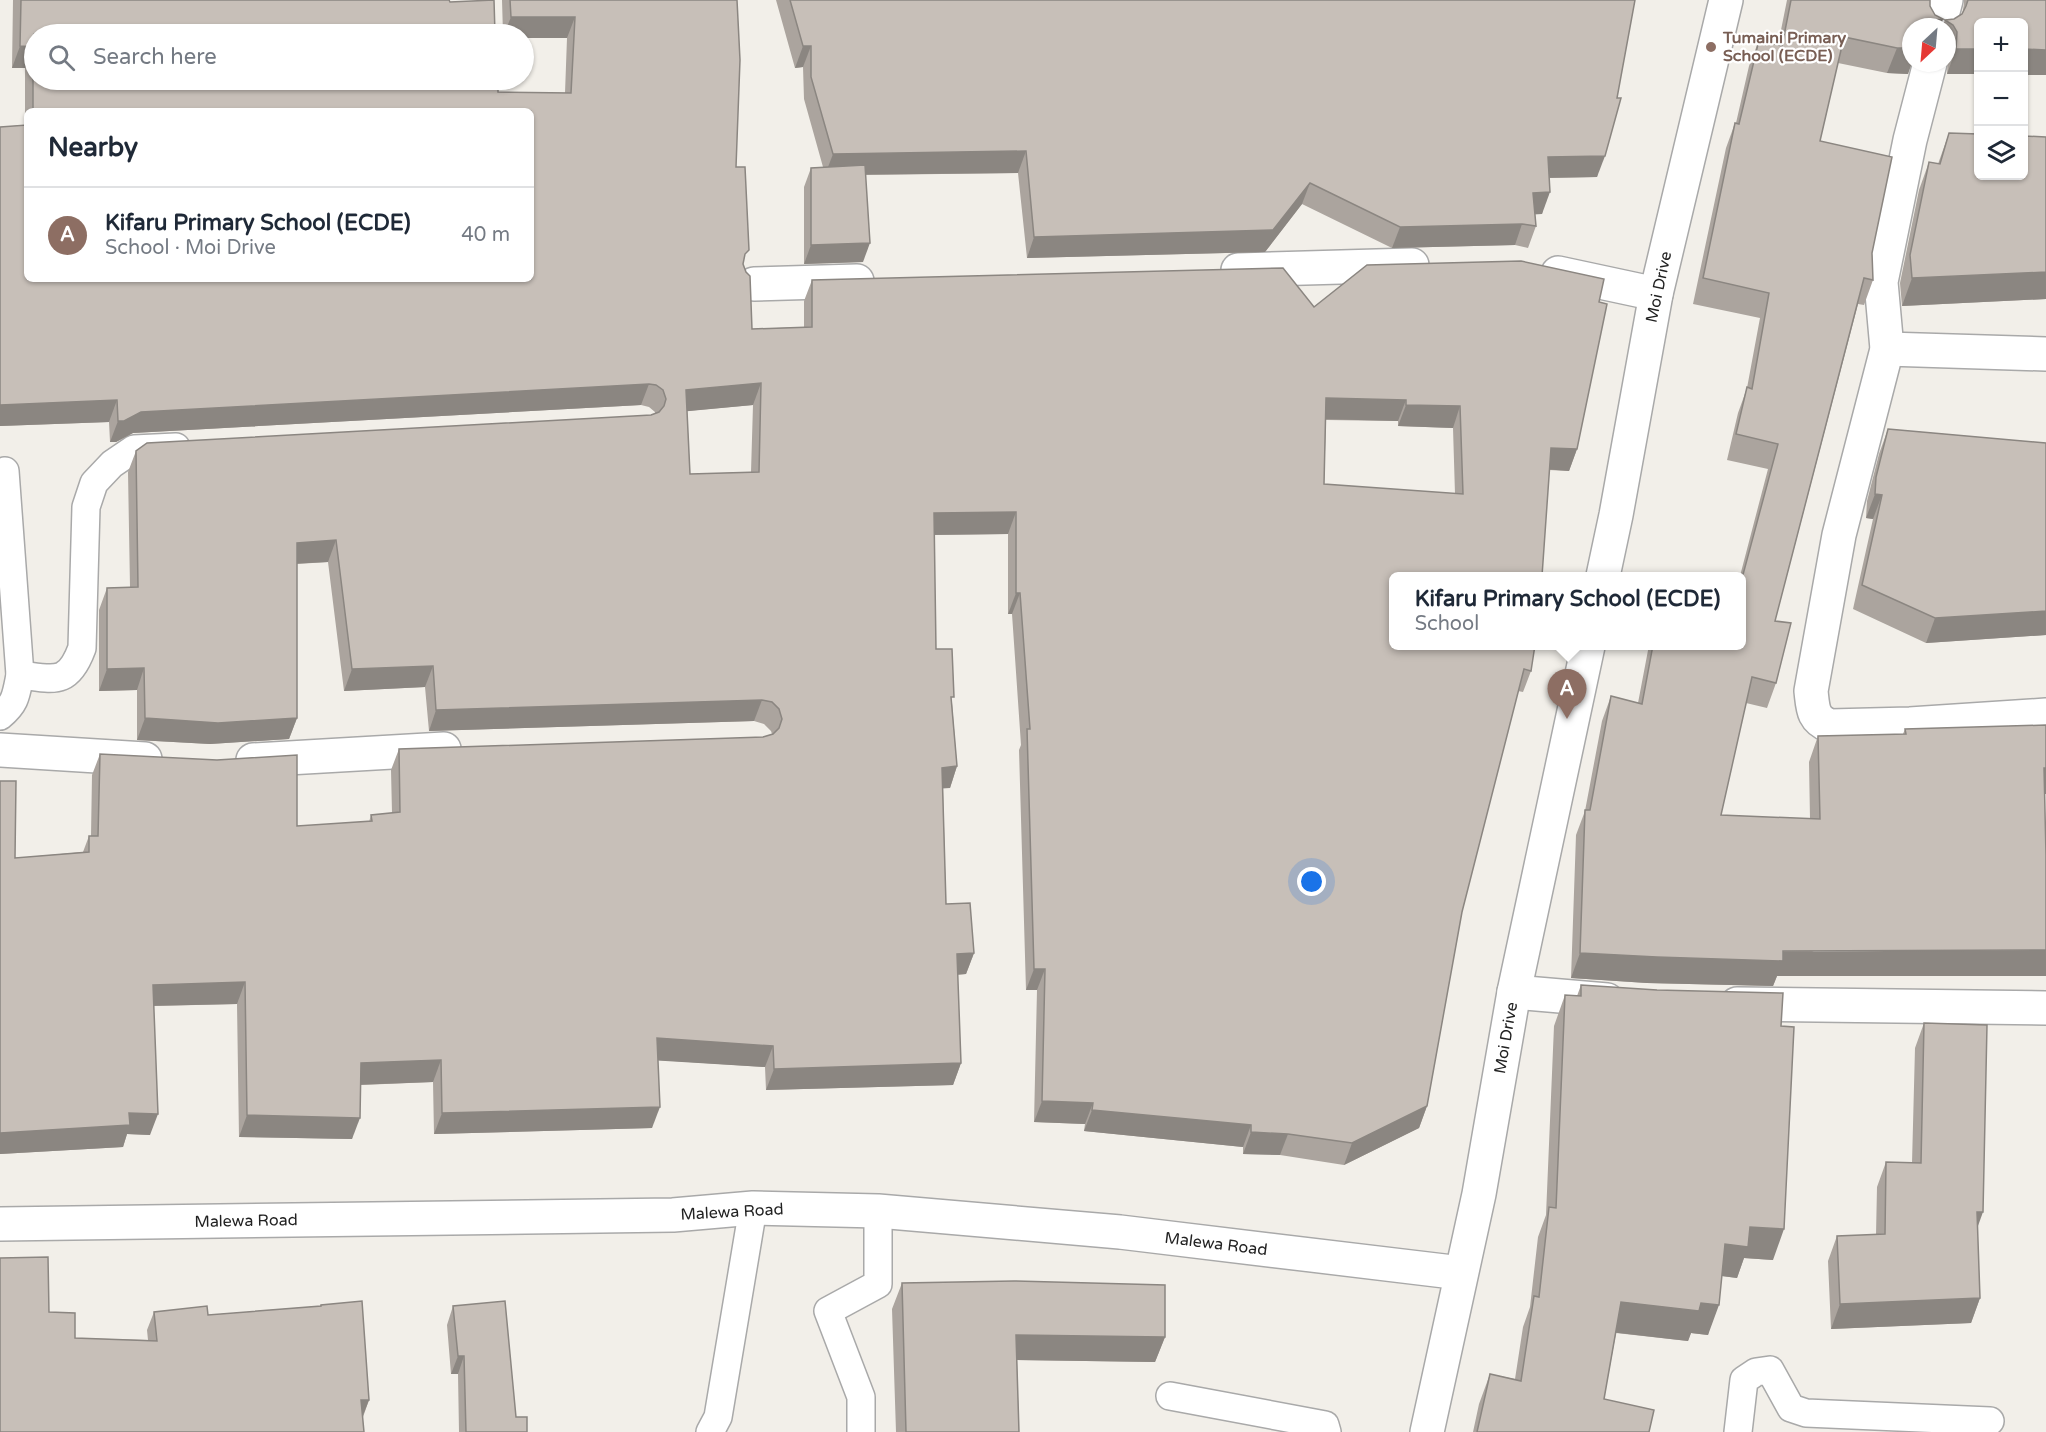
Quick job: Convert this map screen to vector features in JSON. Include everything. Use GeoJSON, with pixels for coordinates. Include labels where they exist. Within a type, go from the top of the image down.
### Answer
{"type":"FeatureCollection","features":[{"type":"Feature","properties":{"kind":"street","name":"Moi Drive"},"geometry":{"type":"LineString","coordinates":[[1604,572],[1656,294],[1726,0]]}},
{"type":"Feature","properties":{"kind":"street"},"geometry":{"type":"LineString","coordinates":[[1941,18],[1946,0]]}},
{"type":"Feature","properties":{"kind":"street"},"geometry":{"type":"LineString","coordinates":[[1928,72],[1910,140],[1881,282],[1887,349],[1839,535],[1811,691],[1813,710],[1820,722],[1830,726],[1910,724],[2046,715]]}},
{"type":"Feature","properties":{"kind":"street"},"geometry":{"type":"LineString","coordinates":[[1204,271],[1438,265]]}},
{"type":"Feature","properties":{"kind":"street"},"geometry":{"type":"LineString","coordinates":[[1526,266],[1656,294]]}},
{"type":"Feature","properties":{"kind":"street"},"geometry":{"type":"LineString","coordinates":[[754,284],[884,280]]}},
{"type":"Feature","properties":{"kind":"street"},"geometry":{"type":"LineString","coordinates":[[1887,349],[2046,354]]}},
{"type":"Feature","properties":{"kind":"street","name":"Moi Drive"},"geometry":{"type":"LineString","coordinates":[[1427,1432],[1479,1194],[1514,992],[1587,650]]}},
{"type":"Feature","properties":{"kind":"street"},"geometry":{"type":"LineString","coordinates":[[222,762],[469,748]]}},
{"type":"Feature","properties":{"kind":"street"},"geometry":{"type":"LineString","coordinates":[[0,750],[175,761]]}},
{"type":"Feature","properties":{"kind":"street"},"geometry":{"type":"LineString","coordinates":[[1514,992],[1594,1000],[1633,1001]]}},
{"type":"Feature","properties":{"kind":"street"},"geometry":{"type":"LineString","coordinates":[[1704,1003],[2046,1008]]}},
{"type":"Feature","properties":{"kind":"street","name":"Malewa Road"},"geometry":{"type":"LineString","coordinates":[[0,1224],[672,1215],[753,1208],[878,1211],[1120,1232],[1461,1274]]}},
{"type":"Feature","properties":{"kind":"lane"},"geometry":{"type":"LineString","coordinates":[[20,675],[57,680],[77,661],[82,648],[86,507],[94,483],[112,464],[134,449],[205,445]]}},
{"type":"Feature","properties":{"kind":"lane"},"geometry":{"type":"LineString","coordinates":[[0,717],[12,707],[20,675],[5,471]]}},
{"type":"Feature","properties":{"kind":"lane"},"geometry":{"type":"LineString","coordinates":[[710,1432],[718,1417],[753,1208]]}},
{"type":"Feature","properties":{"kind":"lane"},"geometry":{"type":"LineString","coordinates":[[861,1432],[861,1397],[828,1311],[878,1284],[878,1211]]}},
{"type":"Feature","properties":{"kind":"lane"},"geometry":{"type":"LineString","coordinates":[[1738,1432],[1744,1380],[1756,1372],[1770,1370],[1791,1408],[1806,1413],[1990,1421]]}},
{"type":"Feature","properties":{"kind":"lane"},"geometry":{"type":"LineString","coordinates":[[1170,1396],[1325,1425],[1327,1432]]}},
{"type":"Feature","properties":{"kind":"building"},"geometry":{"type":"Polygon","coordinates":[[[21,0],[449,0],[450,2],[494,0],[495,24],[24,24],[24,46],[20,46],[21,0]]]}},
{"type":"Feature","properties":{"kind":"building"},"geometry":{"type":"Polygon","coordinates":[[[510,0],[737,0],[740,60],[736,167],[745,167],[749,250],[745,254],[743,264],[750,276],[752,329],[812,327],[812,280],[1283,268],[1314,307],[1367,265],[1521,261],[1604,279],[1599,302],[1607,304],[1577,449],[1551,448],[1542,572],[1389,572],[1389,650],[1534,650],[1531,671],[1524,669],[1462,912],[1427,1106],[1352,1143],[1288,1134],[1251,1132],[1251,1125],[1092,1110],[1093,1103],[1042,1101],[1045,969],[1034,969],[1027,729],[1030,729],[1020,593],[1016,593],[1016,512],[934,513],[936,649],[952,649],[954,697],[951,697],[957,766],[942,768],[946,904],[970,903],[974,953],[957,954],[961,1063],[774,1069],[773,1046],[657,1038],[660,1107],[442,1113],[441,1060],[361,1063],[360,1118],[247,1115],[245,982],[153,985],[158,1114],[129,1113],[130,1125],[0,1133],[0,781],[16,781],[15,858],[89,852],[89,836],[98,836],[100,754],[217,760],[297,755],[297,826],[372,821],[371,815],[400,812],[399,749],[763,737],[773,734],[779,728],[782,719],[779,709],[772,702],[762,700],[436,710],[433,666],[352,669],[336,540],[297,543],[297,718],[218,723],[145,718],[144,668],[107,669],[107,588],[138,587],[136,451],[147,443],[651,415],[659,412],[666,399],[663,390],[656,385],[649,384],[141,412],[124,421],[118,421],[117,400],[0,405],[0,127],[24,125],[24,282],[534,282],[534,108],[33,108],[33,90],[498,90],[498,92],[571,93],[575,17],[511,17],[510,0]],[[761,383],[686,390],[690,474],[759,472],[761,383]],[[1326,398],[1324,484],[1463,494],[1460,406],[1406,405],[1406,400],[1326,398]]]}},
{"type":"Feature","properties":{"kind":"building"},"geometry":{"type":"Polygon","coordinates":[[[790,0],[1635,0],[1617,98],[1621,98],[1605,156],[1548,157],[1550,192],[1533,193],[1536,226],[1522,224],[1400,227],[1310,183],[1273,230],[1034,237],[1026,151],[833,154],[811,77],[811,46],[803,46],[790,0]]]}},
{"type":"Feature","properties":{"kind":"building"},"geometry":{"type":"Polygon","coordinates":[[[1791,0],[1930,0],[1930,6],[1935,15],[1941,18],[1902,18],[1902,48],[1844,37],[1820,141],[1892,157],[1872,253],[1873,280],[1864,278],[1775,621],[1791,623],[1776,683],[1752,677],[1721,815],[1820,819],[1818,736],[1906,734],[1905,729],[2046,725],[2046,768],[2044,768],[2046,950],[1783,951],[1783,961],[1580,953],[1585,810],[1590,810],[1611,696],[1642,704],[1652,650],[1746,650],[1746,572],[1744,572],[1778,444],[1736,434],[1747,387],[1752,389],[1769,293],[1703,278],[1735,123],[1739,124],[1759,40],[1782,46],[1791,0]]]}},
{"type":"Feature","properties":{"kind":"building"},"geometry":{"type":"Polygon","coordinates":[[[1968,0],[2046,0],[2046,50],[2028,49],[2028,18],[1974,18],[1974,49],[1956,49],[1956,18],[1962,14],[1968,0]]]}},
{"type":"Feature","properties":{"kind":"building"},"geometry":{"type":"Polygon","coordinates":[[[1949,133],[1974,134],[1974,180],[2028,180],[2028,136],[2046,137],[2046,272],[1912,278],[1910,255],[1929,162],[1940,164],[1949,133]]]}},
{"type":"Feature","properties":{"kind":"building"},"geometry":{"type":"Polygon","coordinates":[[[865,165],[870,243],[811,245],[811,168],[865,165]]]}},
{"type":"Feature","properties":{"kind":"building"},"geometry":{"type":"Polygon","coordinates":[[[1888,429],[2046,443],[2046,611],[1935,618],[1862,585],[1882,495],[1875,494],[1876,477],[1888,429]]]}},
{"type":"Feature","properties":{"kind":"building"},"geometry":{"type":"Polygon","coordinates":[[[1581,985],[1657,990],[1783,993],[1781,1026],[1794,1027],[1784,1229],[1750,1227],[1748,1247],[1725,1244],[1719,1305],[1701,1303],[1699,1311],[1621,1302],[1604,1399],[1654,1410],[1649,1432],[1477,1432],[1490,1374],[1521,1381],[1534,1296],[1539,1297],[1549,1207],[1556,1208],[1565,995],[1581,996],[1581,985]]]}},
{"type":"Feature","properties":{"kind":"building"},"geometry":{"type":"Polygon","coordinates":[[[1924,1023],[1987,1025],[1983,1212],[1977,1212],[1980,1298],[1840,1304],[1837,1236],[1885,1234],[1886,1162],[1921,1163],[1924,1023]]]}},
{"type":"Feature","properties":{"kind":"building"},"geometry":{"type":"Polygon","coordinates":[[[48,1257],[49,1312],[75,1313],[75,1338],[157,1341],[154,1312],[207,1306],[208,1315],[362,1301],[369,1400],[361,1400],[364,1432],[0,1432],[0,1258],[48,1257]]]}},
{"type":"Feature","properties":{"kind":"building"},"geometry":{"type":"Polygon","coordinates":[[[1014,1281],[1165,1285],[1165,1337],[1016,1335],[1019,1432],[906,1432],[902,1283],[1014,1281]]]}},
{"type":"Feature","properties":{"kind":"building"},"geometry":{"type":"Polygon","coordinates":[[[505,1301],[516,1417],[527,1417],[527,1432],[466,1432],[464,1356],[458,1356],[453,1306],[505,1301]]]}},
{"type":"Feature","properties":{"kind":"place","name":"Tumaini Primary School (ECDE)"},"geometry":{"type":"Point","coordinates":[1711,47]}},
{"type":"Feature","properties":{"kind":"place","name":"Kifaru Primary School (ECDE)"},"geometry":{"type":"Point","coordinates":[1567,719]}}]}
